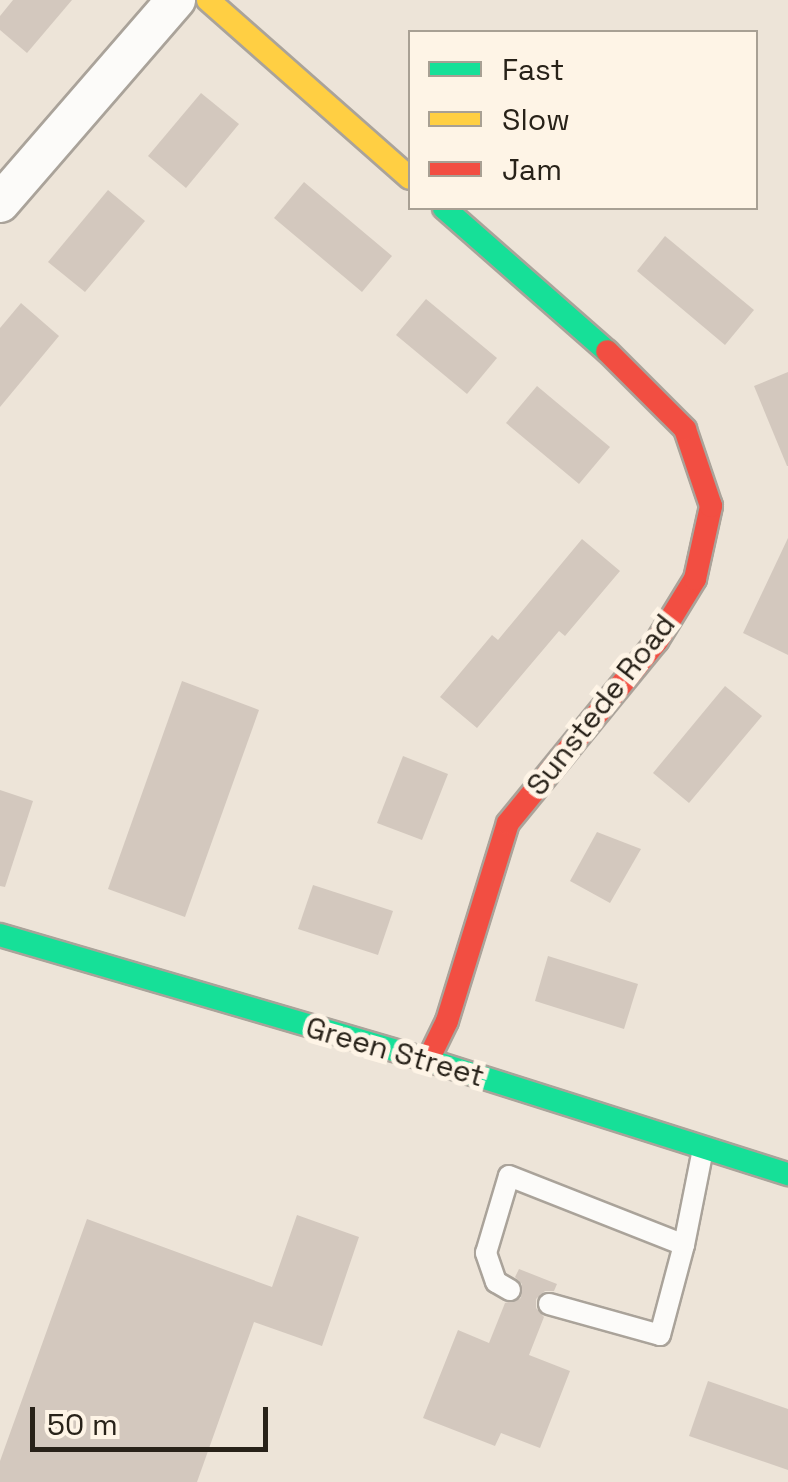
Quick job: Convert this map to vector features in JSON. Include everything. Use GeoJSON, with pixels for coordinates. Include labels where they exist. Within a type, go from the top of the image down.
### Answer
{"type":"FeatureCollection","features":[{"type":"Feature","properties":{"kind":"street"},"geometry":{"type":"LineString","coordinates":[[0,203],[176,0]]}},
{"type":"Feature","properties":{"kind":"street"},"geometry":{"type":"LineString","coordinates":[[208,0],[408,176]]}},
{"type":"Feature","properties":{"kind":"street","name":"Sunstede Road"},"geometry":{"type":"LineString","coordinates":[[428,1060],[447,1021],[508,823],[657,641],[694,578],[712,506],[685,428],[627,368],[446,210]]}},
{"type":"Feature","properties":{"kind":"street","name":"Green Street"},"geometry":{"type":"LineString","coordinates":[[0,935],[428,1060],[788,1174]]}},
{"type":"Feature","properties":{"kind":"lane"},"geometry":{"type":"LineString","coordinates":[[549,1304],[660,1335],[704,1147]]}},
{"type":"Feature","properties":{"kind":"lane"},"geometry":{"type":"LineString","coordinates":[[510,1290],[496,1282],[486,1253],[509,1176],[684,1245]]}},
{"type":"Feature","properties":{"kind":"building"},"geometry":{"type":"Polygon","coordinates":[[[13,0],[72,0],[27,53],[0,30],[0,16],[13,0]]]}},
{"type":"Feature","properties":{"kind":"building"},"geometry":{"type":"Polygon","coordinates":[[[201,93],[239,124],[186,188],[148,156],[201,93]]]}},
{"type":"Feature","properties":{"kind":"building"},"geometry":{"type":"Polygon","coordinates":[[[304,182],[392,256],[362,292],[274,218],[304,182]]]}},
{"type":"Feature","properties":{"kind":"building"},"geometry":{"type":"Polygon","coordinates":[[[108,190],[145,221],[85,292],[48,262],[108,190]]]}},
{"type":"Feature","properties":{"kind":"building"},"geometry":{"type":"Polygon","coordinates":[[[665,236],[754,310],[725,345],[637,271],[665,236]]]}},
{"type":"Feature","properties":{"kind":"building"},"geometry":{"type":"Polygon","coordinates":[[[426,299],[497,358],[467,394],[396,335],[426,299]]]}},
{"type":"Feature","properties":{"kind":"building"},"geometry":{"type":"Polygon","coordinates":[[[21,303],[59,336],[0,407],[0,328],[21,303]]]}},
{"type":"Feature","properties":{"kind":"building"},"geometry":{"type":"Polygon","coordinates":[[[788,372],[788,466],[787,466],[754,386],[788,372]]]}},
{"type":"Feature","properties":{"kind":"building"},"geometry":{"type":"Polygon","coordinates":[[[537,386],[610,447],[579,484],[506,423],[537,386]]]}},
{"type":"Feature","properties":{"kind":"building"},"geometry":{"type":"Polygon","coordinates":[[[788,538],[788,655],[743,633],[788,538]]]}},
{"type":"Feature","properties":{"kind":"building"},"geometry":{"type":"Polygon","coordinates":[[[582,539],[620,571],[565,636],[559,631],[477,728],[440,697],[492,635],[498,640],[582,539]]]}},
{"type":"Feature","properties":{"kind":"building"},"geometry":{"type":"Polygon","coordinates":[[[182,681],[259,710],[185,917],[108,889],[182,681]]]}},
{"type":"Feature","properties":{"kind":"building"},"geometry":{"type":"Polygon","coordinates":[[[725,686],[762,716],[689,803],[653,773],[725,686]]]}},
{"type":"Feature","properties":{"kind":"building"},"geometry":{"type":"Polygon","coordinates":[[[403,756],[448,774],[422,840],[377,823],[403,756]]]}},
{"type":"Feature","properties":{"kind":"building"},"geometry":{"type":"Polygon","coordinates":[[[0,790],[33,801],[5,887],[0,886],[0,790]]]}},
{"type":"Feature","properties":{"kind":"building"},"geometry":{"type":"Polygon","coordinates":[[[597,832],[641,849],[610,903],[570,881],[597,832]]]}},
{"type":"Feature","properties":{"kind":"building"},"geometry":{"type":"Polygon","coordinates":[[[313,885],[393,911],[378,955],[298,929],[313,885]]]}},
{"type":"Feature","properties":{"kind":"building"},"geometry":{"type":"Polygon","coordinates":[[[548,956],[638,984],[624,1029],[535,1001],[548,956]]]}},
{"type":"Feature","properties":{"kind":"building"},"geometry":{"type":"Polygon","coordinates":[[[297,1215],[359,1237],[322,1346],[254,1322],[197,1482],[0,1482],[0,1461],[87,1219],[272,1287],[297,1215]]]}},
{"type":"Feature","properties":{"kind":"building"},"geometry":{"type":"Polygon","coordinates":[[[519,1269],[557,1284],[554,1291],[545,1291],[536,1299],[536,1308],[544,1317],[529,1355],[570,1371],[540,1448],[501,1433],[495,1446],[423,1418],[458,1330],[489,1343],[505,1303],[521,1298],[522,1284],[515,1277],[519,1269]]]}},
{"type":"Feature","properties":{"kind":"building"},"geometry":{"type":"Polygon","coordinates":[[[708,1381],[788,1409],[788,1470],[689,1436],[708,1381]]]}},
{"type":"Feature","properties":{"kind":"traffic: fast"},"geometry":{"type":"LineString","coordinates":[[446,210],[607,351]]}},
{"type":"Feature","properties":{"kind":"traffic: fast"},"geometry":{"type":"LineString","coordinates":[[0,935],[428,1060],[788,1174]]}},
{"type":"Feature","properties":{"kind":"traffic: slow"},"geometry":{"type":"LineString","coordinates":[[208,0],[408,176]]}},
{"type":"Feature","properties":{"kind":"traffic: jam"},"geometry":{"type":"LineString","coordinates":[[428,1060],[447,1021],[508,823],[657,641],[695,579],[711,506],[685,429],[607,351]]}}]}
